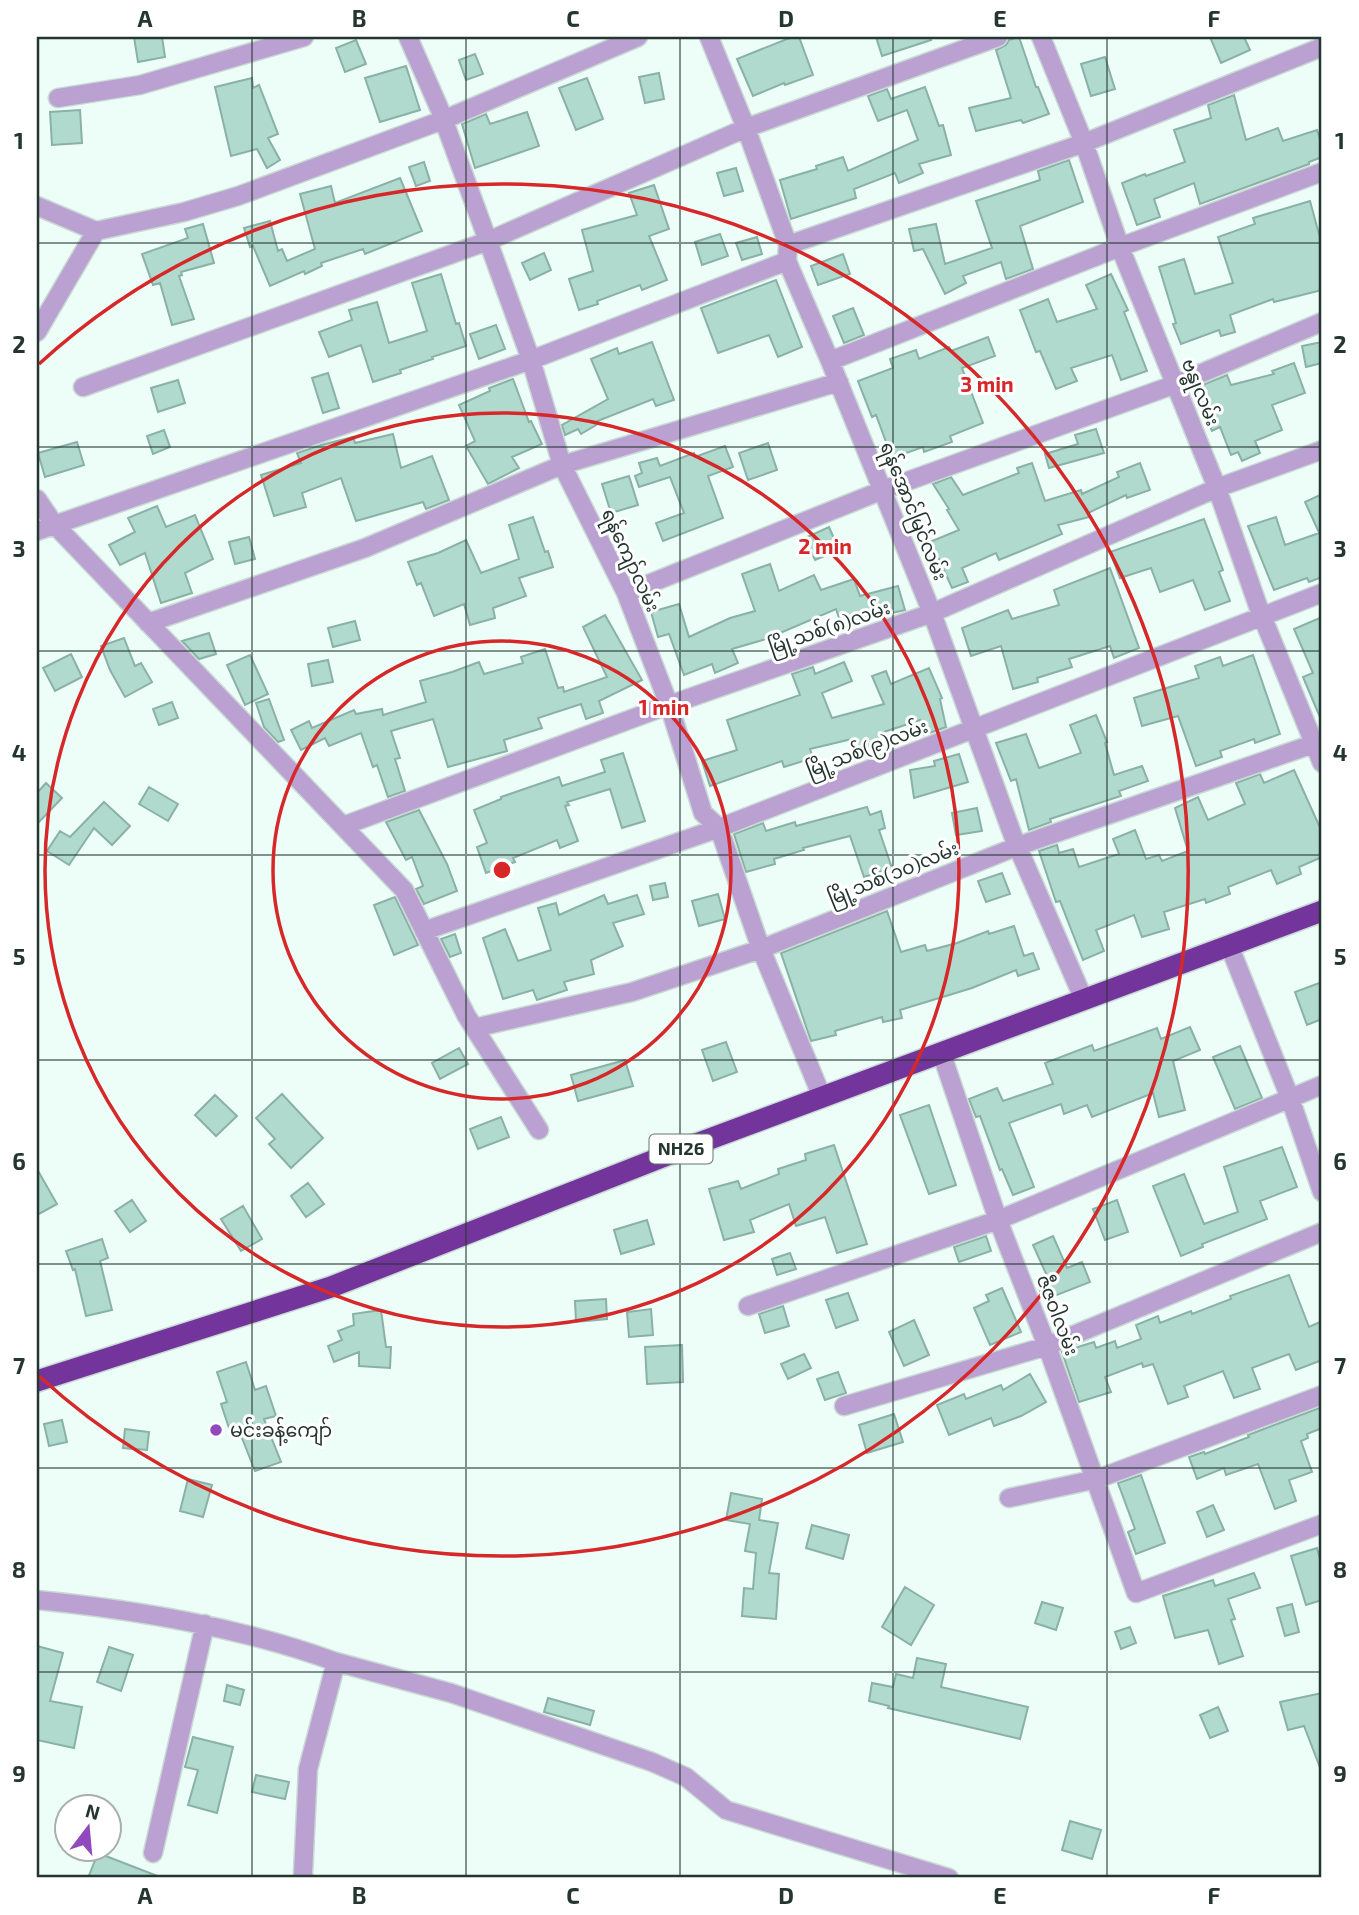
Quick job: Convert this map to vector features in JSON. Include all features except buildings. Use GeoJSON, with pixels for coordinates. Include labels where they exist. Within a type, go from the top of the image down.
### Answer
{"type":"FeatureCollection","features":[{"type":"Feature","properties":{"kind":"highway","name":"NH26"},"geometry":{"type":"LineString","coordinates":[[37,1381],[331,1287],[680,1150],[1322,911]]}},
{"type":"Feature","properties":{"kind":"street"},"geometry":{"type":"LineString","coordinates":[[58,98],[140,85],[304,37]]}},
{"type":"Feature","properties":{"kind":"street","name":"ရန်ကျော်လမ်း"},"geometry":{"type":"LineString","coordinates":[[408,37],[443,120],[531,360],[562,465],[626,593],[669,705],[703,813],[719,828],[761,949],[822,1097]]}},
{"type":"Feature","properties":{"kind":"street"},"geometry":{"type":"LineString","coordinates":[[37,206],[96,231],[184,212],[238,196],[443,120],[638,37]]}},
{"type":"Feature","properties":{"kind":"street","name":"ရန်အောင်မြင်လမ်း"},"geometry":{"type":"LineString","coordinates":[[709,37],[746,128],[788,253],[932,613],[1018,846],[1084,1000]]}},
{"type":"Feature","properties":{"kind":"street"},"geometry":{"type":"LineString","coordinates":[[83,387],[488,241],[746,128],[998,37]]}},
{"type":"Feature","properties":{"kind":"street","name":"ဗန္ဓုလမ်း"},"geometry":{"type":"LineString","coordinates":[[1041,37],[1084,143],[1120,247],[1217,488],[1262,615],[1318,742],[1322,763]]}},
{"type":"Feature","properties":{"kind":"street"},"geometry":{"type":"LineString","coordinates":[[45,528],[531,360],[788,253],[1084,143],[1322,47]]}},
{"type":"Feature","properties":{"kind":"street"},"geometry":{"type":"LineString","coordinates":[[830,360],[1322,172]]}},
{"type":"Feature","properties":{"kind":"street"},"geometry":{"type":"LineString","coordinates":[[37,332],[96,231]]}},
{"type":"Feature","properties":{"kind":"street"},"geometry":{"type":"LineString","coordinates":[[626,593],[883,489],[1176,384],[1322,322]]}},
{"type":"Feature","properties":{"kind":"street"},"geometry":{"type":"LineString","coordinates":[[148,623],[365,548],[562,465],[839,382]]}},
{"type":"Feature","properties":{"kind":"street","name":"မြို့သစ်(၈)လမ်း"},"geometry":{"type":"LineString","coordinates":[[343,826],[669,705],[932,613],[1217,488],[1322,450]]}},
{"type":"Feature","properties":{"kind":"street"},"geometry":{"type":"LineString","coordinates":[[37,499],[45,528],[148,623],[404,890],[474,1028],[539,1130]]}},
{"type":"Feature","properties":{"kind":"street","name":"မြို့သစ်(၉)လမ်း"},"geometry":{"type":"LineString","coordinates":[[424,931],[719,828],[1322,593]]}},
{"type":"Feature","properties":{"kind":"street","name":"မြို့သစ်(၁၀)လမ်း"},"geometry":{"type":"LineString","coordinates":[[474,1028],[632,992],[761,949],[1018,846],[1318,742]]}},
{"type":"Feature","properties":{"kind":"street"},"geometry":{"type":"LineString","coordinates":[[1229,945],[1290,1098],[1322,1192]]}},
{"type":"Feature","properties":{"kind":"street","name":"ဇီဇဝါလမ်း"},"geometry":{"type":"LineString","coordinates":[[941,1052],[998,1220],[1097,1479],[1136,1593],[1322,1524]]}},
{"type":"Feature","properties":{"kind":"street"},"geometry":{"type":"LineString","coordinates":[[748,1306],[998,1220],[1322,1086]]}},
{"type":"Feature","properties":{"kind":"street"},"geometry":{"type":"LineString","coordinates":[[844,1406],[1047,1346],[1322,1232]]}},
{"type":"Feature","properties":{"kind":"street"},"geometry":{"type":"LineString","coordinates":[[1009,1498],[1097,1479],[1322,1395]]}},
{"type":"Feature","properties":{"kind":"street"},"geometry":{"type":"LineString","coordinates":[[37,1600],[96,1606],[205,1624],[451,1693],[653,1762],[686,1777],[726,1810],[949,1878]]}},
{"type":"Feature","properties":{"kind":"street"},"geometry":{"type":"LineString","coordinates":[[153,1853],[205,1624]]}},
{"type":"Feature","properties":{"kind":"street"},"geometry":{"type":"LineString","coordinates":[[304,1878],[308,1769],[336,1662]]}},
{"type":"Feature","properties":{"kind":"place","name":"မင်းခန့်ကျော်"},"geometry":{"type":"Point","coordinates":[216,1430]}}]}
